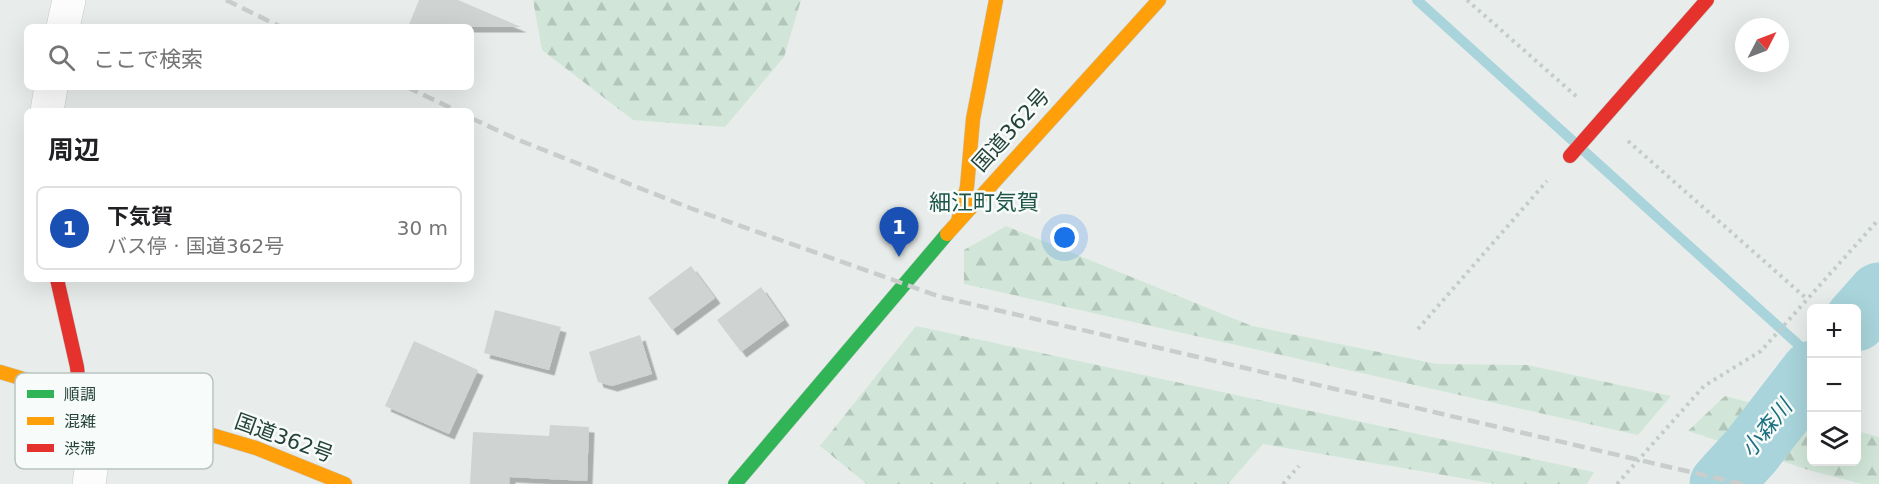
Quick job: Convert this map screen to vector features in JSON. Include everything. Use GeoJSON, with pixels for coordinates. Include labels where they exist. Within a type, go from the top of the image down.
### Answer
{"type":"FeatureCollection","features":[{"type":"Feature","properties":{"kind":"main road"},"geometry":{"type":"LineString","coordinates":[[958,220],[967,187],[974,119],[996,0]]}},
{"type":"Feature","properties":{"kind":"main road","name":"国道362号"},"geometry":{"type":"LineString","coordinates":[[735,484],[958,220],[1159,0]]}},
{"type":"Feature","properties":{"kind":"main road"},"geometry":{"type":"LineString","coordinates":[[1570,156],[1707,0]]}},
{"type":"Feature","properties":{"kind":"main road"},"geometry":{"type":"LineString","coordinates":[[58,282],[79,373]]}},
{"type":"Feature","properties":{"kind":"main road","name":"国道362号"},"geometry":{"type":"LineString","coordinates":[[0,372],[15,376]]}},
{"type":"Feature","properties":{"kind":"main road","name":"国道362号"},"geometry":{"type":"LineString","coordinates":[[213,435],[256,448],[345,484]]}},
{"type":"Feature","properties":{"kind":"street"},"geometry":{"type":"LineString","coordinates":[[64,24],[69,0]]}},
{"type":"Feature","properties":{"kind":"street"},"geometry":{"type":"LineString","coordinates":[[48,108],[50,90]]}},
{"type":"Feature","properties":{"kind":"street"},"geometry":{"type":"LineString","coordinates":[[89,469],[89,484]]}},
{"type":"Feature","properties":{"kind":"path"},"geometry":{"type":"LineString","coordinates":[[1467,0],[1807,299]]}},
{"type":"Feature","properties":{"kind":"path"},"geometry":{"type":"LineString","coordinates":[[1419,329],[1570,156]]}},
{"type":"Feature","properties":{"kind":"path"},"geometry":{"type":"LineString","coordinates":[[1617,484],[1704,386],[1761,351],[1879,219]]}},
{"type":"Feature","properties":{"kind":"path"},"geometry":{"type":"LineString","coordinates":[[1283,484],[1299,466]]}},
{"type":"Feature","properties":{"kind":"green space"},"geometry":{"type":"Polygon","coordinates":[[[533,0],[801,0],[784,57],[725,127],[633,120],[542,50],[533,0]]]}},
{"type":"Feature","properties":{"kind":"green space"},"geometry":{"type":"Polygon","coordinates":[[[1006,226],[1252,326],[1437,364],[1527,365],[1671,396],[1638,435],[964,284],[964,250],[1006,226]]]}},
{"type":"Feature","properties":{"kind":"green space"},"geometry":{"type":"Polygon","coordinates":[[[916,326],[1594,472],[1587,484],[1496,484],[1263,444],[1228,484],[867,484],[820,446],[916,326]]]}},
{"type":"Feature","properties":{"kind":"green space"},"geometry":{"type":"Polygon","coordinates":[[[1725,396],[1807,418],[1807,466],[1861,466],[1861,432],[1879,437],[1879,484],[1862,484],[1812,471],[1688,431],[1725,396]]]}},
{"type":"Feature","properties":{"kind":"building"},"geometry":{"type":"Polygon","coordinates":[[[419,0],[458,0],[521,27],[474,27],[474,24],[409,24],[419,0]]]}},
{"type":"Feature","properties":{"kind":"building"},"geometry":{"type":"Polygon","coordinates":[[[691,266],[715,298],[672,330],[648,298],[691,266]]]}},
{"type":"Feature","properties":{"kind":"building"},"geometry":{"type":"Polygon","coordinates":[[[761,287],[784,320],[741,352],[717,320],[761,287]]]}},
{"type":"Feature","properties":{"kind":"building"},"geometry":{"type":"Polygon","coordinates":[[[495,310],[561,327],[549,370],[484,353],[495,310]]]}},
{"type":"Feature","properties":{"kind":"building"},"geometry":{"type":"Polygon","coordinates":[[[640,335],[652,374],[612,386],[598,382],[589,352],[640,335]]]}},
{"type":"Feature","properties":{"kind":"building"},"geometry":{"type":"Polygon","coordinates":[[[414,341],[478,370],[449,434],[385,406],[414,341]]]}},
{"type":"Feature","properties":{"kind":"building"},"geometry":{"type":"Polygon","coordinates":[[[550,425],[589,427],[587,481],[510,477],[509,484],[470,484],[473,432],[549,436],[550,425]]]}},
{"type":"Feature","properties":{"kind":"waterway"},"geometry":{"type":"LineString","coordinates":[[1417,0],[1807,352]]}},
{"type":"Feature","properties":{"kind":"waterway","name":"小森川"},"geometry":{"type":"LineString","coordinates":[[1861,314],[1879,294]]}},
{"type":"Feature","properties":{"kind":"waterway","name":"小森川"},"geometry":{"type":"LineString","coordinates":[[1721,484],[1751,451],[1807,378]]}},
{"type":"Feature","properties":{"kind":"railway"},"geometry":{"type":"LineString","coordinates":[[226,0],[275,24]]}},
{"type":"Feature","properties":{"kind":"railway"},"geometry":{"type":"LineString","coordinates":[[413,90],[451,108]]}},
{"type":"Feature","properties":{"kind":"railway"},"geometry":{"type":"LineString","coordinates":[[474,119],[516,139],[690,208],[941,297],[1742,484]]}},
{"type":"Feature","properties":{"kind":"traffic: fast"},"geometry":{"type":"LineString","coordinates":[[735,484],[947,234]]}},
{"type":"Feature","properties":{"kind":"traffic: slow"},"geometry":{"type":"LineString","coordinates":[[958,221],[967,187],[973,119],[996,0]]}},
{"type":"Feature","properties":{"kind":"traffic: slow"},"geometry":{"type":"LineString","coordinates":[[947,234],[1159,0]]}},
{"type":"Feature","properties":{"kind":"traffic: slow"},"geometry":{"type":"LineString","coordinates":[[0,372],[15,376]]}},
{"type":"Feature","properties":{"kind":"traffic: slow"},"geometry":{"type":"LineString","coordinates":[[213,435],[256,448],[345,484]]}},
{"type":"Feature","properties":{"kind":"traffic: jam"},"geometry":{"type":"LineString","coordinates":[[1570,156],[1707,0]]}},
{"type":"Feature","properties":{"kind":"traffic: jam"},"geometry":{"type":"LineString","coordinates":[[58,282],[78,373]]}},
{"type":"Feature","properties":{"kind":"place","name":"下気賀"},"geometry":{"type":"Point","coordinates":[899,257]}},
{"type":"Feature","properties":{"kind":"district","name":"細江町気賀"},"geometry":{"type":"Point","coordinates":[984,202]}}]}
